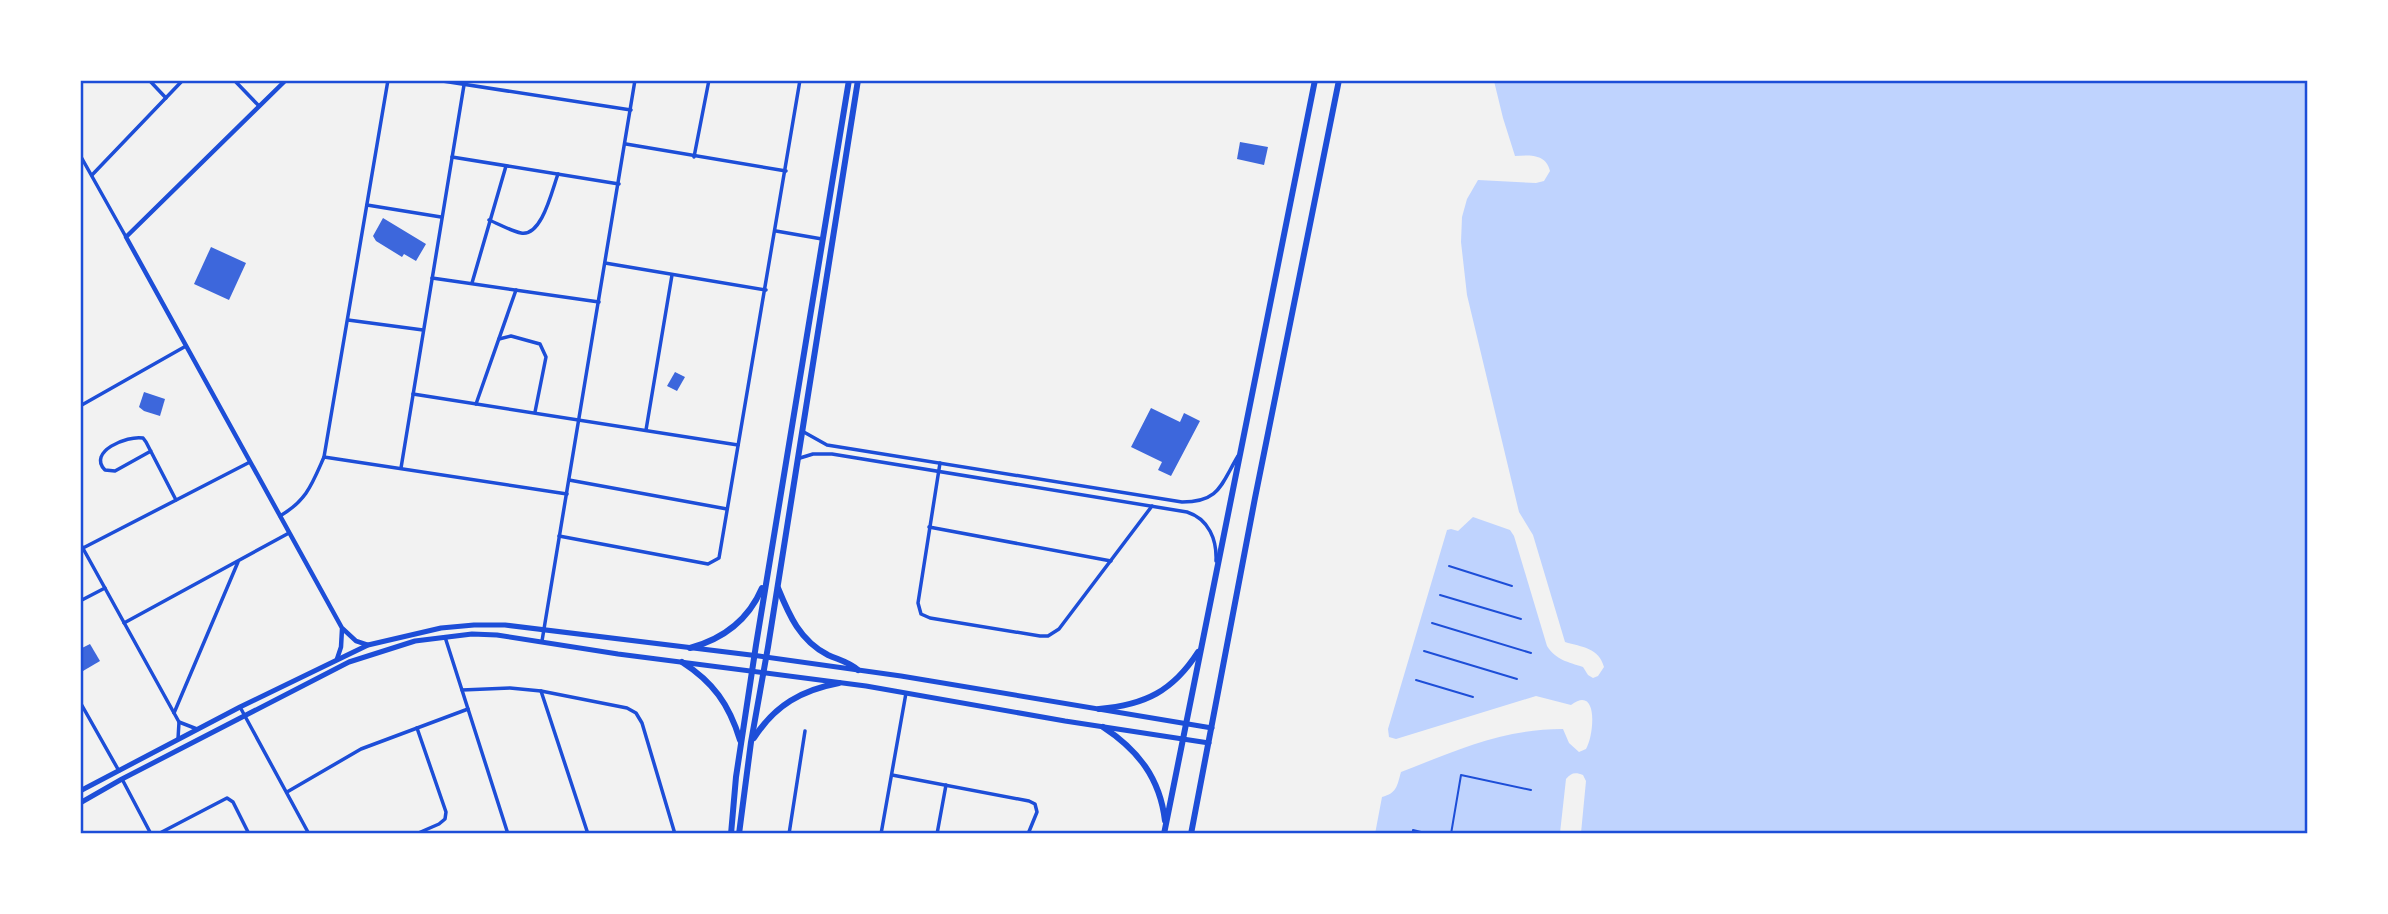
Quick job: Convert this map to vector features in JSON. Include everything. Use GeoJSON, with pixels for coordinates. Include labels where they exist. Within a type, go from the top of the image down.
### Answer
{"type":"FeatureCollection","features":[{"type":"Feature","properties":{"kind":"main road"},"geometry":{"type":"LineString","coordinates":[[731,834],[754,656],[849,80]]}},
{"type":"Feature","properties":{"kind":"main road"},"geometry":{"type":"LineString","coordinates":[[739,834],[751,742],[858,80]]}},
{"type":"Feature","properties":{"kind":"main road"},"geometry":{"type":"LineString","coordinates":[[1165,831],[1315,80]]}},
{"type":"Feature","properties":{"kind":"main road"},"geometry":{"type":"LineString","coordinates":[[1191,834],[1339,80]]}},
{"type":"Feature","properties":{"kind":"main road"},"geometry":{"type":"LineString","coordinates":[[690,648],[717,638],[737,625],[754,605],[767,576]]}},
{"type":"Feature","properties":{"kind":"main road"},"geometry":{"type":"LineString","coordinates":[[778,586],[788,614],[803,635],[820,651],[847,662],[858,670]]}},
{"type":"Feature","properties":{"kind":"main road"},"geometry":{"type":"LineString","coordinates":[[80,791],[240,707],[368,645],[441,628],[474,625],[505,625],[766,657],[1212,728]]}},
{"type":"Feature","properties":{"kind":"main road"},"geometry":{"type":"LineString","coordinates":[[80,803],[367,655],[415,641],[444,637],[497,635],[906,693],[1209,743]]}},
{"type":"Feature","properties":{"kind":"main road"},"geometry":{"type":"LineString","coordinates":[[1099,709],[1124,707],[1148,699],[1170,686],[1187,669],[1201,648]]}},
{"type":"Feature","properties":{"kind":"main road"},"geometry":{"type":"LineString","coordinates":[[682,662],[705,678],[720,694],[732,714],[741,743]]}},
{"type":"Feature","properties":{"kind":"main road"},"geometry":{"type":"LineString","coordinates":[[751,742],[767,720],[789,701],[816,687],[839,683]]}},
{"type":"Feature","properties":{"kind":"main road"},"geometry":{"type":"LineString","coordinates":[[1103,727],[1124,741],[1141,758],[1154,779],[1163,803],[1165,831]]}},
{"type":"Feature","properties":{"kind":"street"},"geometry":{"type":"LineString","coordinates":[[149,80],[166,98]]}},
{"type":"Feature","properties":{"kind":"street"},"geometry":{"type":"LineString","coordinates":[[92,175],[183,80]]}},
{"type":"Feature","properties":{"kind":"street"},"geometry":{"type":"LineString","coordinates":[[234,80],[259,106]]}},
{"type":"Feature","properties":{"kind":"street"},"geometry":{"type":"LineString","coordinates":[[126,237],[286,80]]}},
{"type":"Feature","properties":{"kind":"street"},"geometry":{"type":"LineString","coordinates":[[280,516],[296,506],[305,496],[324,457],[388,80]]}},
{"type":"Feature","properties":{"kind":"street"},"geometry":{"type":"LineString","coordinates":[[436,80],[631,110]]}},
{"type":"Feature","properties":{"kind":"street"},"geometry":{"type":"LineString","coordinates":[[542,643],[635,80]]}},
{"type":"Feature","properties":{"kind":"street"},"geometry":{"type":"LineString","coordinates":[[694,157],[709,80]]}},
{"type":"Feature","properties":{"kind":"street"},"geometry":{"type":"LineString","coordinates":[[559,536],[712,563],[720,555],[800,80]]}},
{"type":"Feature","properties":{"kind":"street"},"geometry":{"type":"LineString","coordinates":[[401,468],[464,85]]}},
{"type":"Feature","properties":{"kind":"street"},"geometry":{"type":"LineString","coordinates":[[626,144],[786,172]]}},
{"type":"Feature","properties":{"kind":"street"},"geometry":{"type":"LineString","coordinates":[[80,155],[342,628],[356,641],[368,645]]}},
{"type":"Feature","properties":{"kind":"street"},"geometry":{"type":"LineString","coordinates":[[452,157],[619,184]]}},
{"type":"Feature","properties":{"kind":"street"},"geometry":{"type":"LineString","coordinates":[[472,284],[506,166]]}},
{"type":"Feature","properties":{"kind":"street"},"geometry":{"type":"LineString","coordinates":[[489,220],[522,233],[531,232],[538,226],[558,174]]}},
{"type":"Feature","properties":{"kind":"street"},"geometry":{"type":"LineString","coordinates":[[367,205],[441,217]]}},
{"type":"Feature","properties":{"kind":"street"},"geometry":{"type":"LineString","coordinates":[[776,232],[823,239]]}},
{"type":"Feature","properties":{"kind":"street"},"geometry":{"type":"LineString","coordinates":[[605,263],[766,290]]}},
{"type":"Feature","properties":{"kind":"street"},"geometry":{"type":"LineString","coordinates":[[646,430],[673,275]]}},
{"type":"Feature","properties":{"kind":"street"},"geometry":{"type":"LineString","coordinates":[[432,278],[599,302]]}},
{"type":"Feature","properties":{"kind":"street"},"geometry":{"type":"LineString","coordinates":[[475,404],[516,290]]}},
{"type":"Feature","properties":{"kind":"street"},"geometry":{"type":"LineString","coordinates":[[348,320],[424,330]]}},
{"type":"Feature","properties":{"kind":"street"},"geometry":{"type":"LineString","coordinates":[[499,339],[511,336],[540,344],[544,350],[546,357],[535,412]]}},
{"type":"Feature","properties":{"kind":"street"},"geometry":{"type":"LineString","coordinates":[[80,406],[186,346]]}},
{"type":"Feature","properties":{"kind":"street"},"geometry":{"type":"LineString","coordinates":[[413,394],[580,418],[738,445]]}},
{"type":"Feature","properties":{"kind":"street"},"geometry":{"type":"LineString","coordinates":[[802,431],[827,445],[1182,502],[1207,498],[1223,485],[1241,452]]}},
{"type":"Feature","properties":{"kind":"street"},"geometry":{"type":"LineString","coordinates":[[151,452],[115,471],[105,470],[99,462],[99,456],[103,452],[136,437],[143,438],[151,452],[177,500]]}},
{"type":"Feature","properties":{"kind":"street"},"geometry":{"type":"LineString","coordinates":[[798,459],[825,453],[1187,512],[1203,521],[1210,531],[1216,548],[1215,581]]}},
{"type":"Feature","properties":{"kind":"street"},"geometry":{"type":"LineString","coordinates":[[324,457],[567,494]]}},
{"type":"Feature","properties":{"kind":"street"},"geometry":{"type":"LineString","coordinates":[[83,548],[250,462]]}},
{"type":"Feature","properties":{"kind":"street"},"geometry":{"type":"LineString","coordinates":[[940,463],[918,606],[922,614],[930,618],[1040,636],[1048,636],[1059,629],[1111,561],[1149,505],[1147,496]]}},
{"type":"Feature","properties":{"kind":"street"},"geometry":{"type":"LineString","coordinates":[[569,480],[727,509]]}},
{"type":"Feature","properties":{"kind":"street"},"geometry":{"type":"LineString","coordinates":[[929,527],[1111,561]]}},
{"type":"Feature","properties":{"kind":"street"},"geometry":{"type":"LineString","coordinates":[[124,623],[289,533]]}},
{"type":"Feature","properties":{"kind":"street"},"geometry":{"type":"LineString","coordinates":[[80,543],[179,722],[178,740]]}},
{"type":"Feature","properties":{"kind":"street"},"geometry":{"type":"LineString","coordinates":[[174,713],[239,560]]}},
{"type":"Feature","properties":{"kind":"street"},"geometry":{"type":"LineString","coordinates":[[80,601],[105,588]]}},
{"type":"Feature","properties":{"kind":"street"},"geometry":{"type":"LineString","coordinates":[[337,659],[342,628]]}},
{"type":"Feature","properties":{"kind":"street"},"geometry":{"type":"LineString","coordinates":[[444,637],[508,834]]}},
{"type":"Feature","properties":{"kind":"street"},"geometry":{"type":"LineString","coordinates":[[462,690],[510,688],[541,691],[627,708],[636,713],[642,723],[675,834]]}},
{"type":"Feature","properties":{"kind":"street"},"geometry":{"type":"LineString","coordinates":[[541,691],[587,834]]}},
{"type":"Feature","properties":{"kind":"street"},"geometry":{"type":"LineString","coordinates":[[881,834],[906,693]]}},
{"type":"Feature","properties":{"kind":"street"},"geometry":{"type":"LineString","coordinates":[[80,702],[119,771]]}},
{"type":"Feature","properties":{"kind":"street"},"geometry":{"type":"LineString","coordinates":[[240,707],[309,834]]}},
{"type":"Feature","properties":{"kind":"street"},"geometry":{"type":"LineString","coordinates":[[287,792],[361,749],[468,709]]}},
{"type":"Feature","properties":{"kind":"street"},"geometry":{"type":"LineString","coordinates":[[179,722],[197,729]]}},
{"type":"Feature","properties":{"kind":"street"},"geometry":{"type":"LineString","coordinates":[[416,834],[445,820],[446,812],[417,727]]}},
{"type":"Feature","properties":{"kind":"street"},"geometry":{"type":"LineString","coordinates":[[789,834],[805,731]]}},
{"type":"Feature","properties":{"kind":"street"},"geometry":{"type":"LineString","coordinates":[[892,775],[1030,801],[1035,804],[1037,812],[1028,834]]}},
{"type":"Feature","properties":{"kind":"street"},"geometry":{"type":"LineString","coordinates":[[122,779],[151,834]]}},
{"type":"Feature","properties":{"kind":"street"},"geometry":{"type":"LineString","coordinates":[[937,834],[946,785]]}},
{"type":"Feature","properties":{"kind":"street"},"geometry":{"type":"LineString","coordinates":[[158,834],[227,798],[233,802],[249,834]]}},
{"type":"Feature","properties":{"kind":"path"},"geometry":{"type":"LineString","coordinates":[[1449,566],[1512,586]]}},
{"type":"Feature","properties":{"kind":"path"},"geometry":{"type":"LineString","coordinates":[[1440,595],[1521,619]]}},
{"type":"Feature","properties":{"kind":"path"},"geometry":{"type":"LineString","coordinates":[[1432,623],[1531,653]]}},
{"type":"Feature","properties":{"kind":"path"},"geometry":{"type":"LineString","coordinates":[[1424,651],[1517,679]]}},
{"type":"Feature","properties":{"kind":"path"},"geometry":{"type":"LineString","coordinates":[[1416,680],[1473,697]]}},
{"type":"Feature","properties":{"kind":"path"},"geometry":{"type":"LineString","coordinates":[[1451,834],[1461,775],[1531,790]]}},
{"type":"Feature","properties":{"kind":"path"},"geometry":{"type":"LineString","coordinates":[[1413,834],[1413,830],[1429,834]]}},
{"type":"Feature","properties":{"kind":"water"},"geometry":{"type":"Polygon","coordinates":[[[1494,81],[2307,81],[2307,833],[1581,833],[1586,781],[1583,775],[1575,773],[1566,779],[1560,833],[1375,834],[1382,797],[1394,791],[1401,772],[1480,742],[1520,733],[1563,729],[1569,743],[1579,752],[1586,749],[1589,743],[1592,714],[1586,701],[1580,700],[1571,705],[1536,696],[1396,739],[1389,737],[1388,729],[1447,530],[1458,531],[1473,517],[1510,530],[1547,646],[1558,657],[1583,667],[1593,678],[1598,676],[1604,667],[1594,652],[1565,642],[1533,535],[1519,512],[1467,295],[1461,242],[1462,217],[1467,199],[1478,180],[1536,183],[1544,181],[1550,171],[1541,159],[1515,156],[1494,81]]]}},
{"type":"Feature","properties":{"kind":"building"},"geometry":{"type":"Polygon","coordinates":[[[1240,142],[1268,147],[1264,165],[1237,159],[1240,142]]]}},
{"type":"Feature","properties":{"kind":"building"},"geometry":{"type":"Polygon","coordinates":[[[383,218],[426,244],[416,261],[404,254],[402,257],[376,241],[373,236],[383,218]]]}},
{"type":"Feature","properties":{"kind":"building"},"geometry":{"type":"Polygon","coordinates":[[[211,247],[246,263],[229,300],[194,284],[211,247]]]}},
{"type":"Feature","properties":{"kind":"building"},"geometry":{"type":"Polygon","coordinates":[[[675,372],[685,377],[677,391],[667,386],[675,372]]]}},
{"type":"Feature","properties":{"kind":"building"},"geometry":{"type":"Polygon","coordinates":[[[144,392],[165,399],[160,416],[139,407],[144,392]]]}},
{"type":"Feature","properties":{"kind":"building"},"geometry":{"type":"Polygon","coordinates":[[[1151,408],[1180,422],[1184,413],[1200,421],[1171,476],[1158,470],[1162,462],[1131,447],[1151,408]]]}},
{"type":"Feature","properties":{"kind":"building"},"geometry":{"type":"Polygon","coordinates":[[[90,644],[100,661],[83,671],[80,666],[80,649],[90,644]]]}}]}
